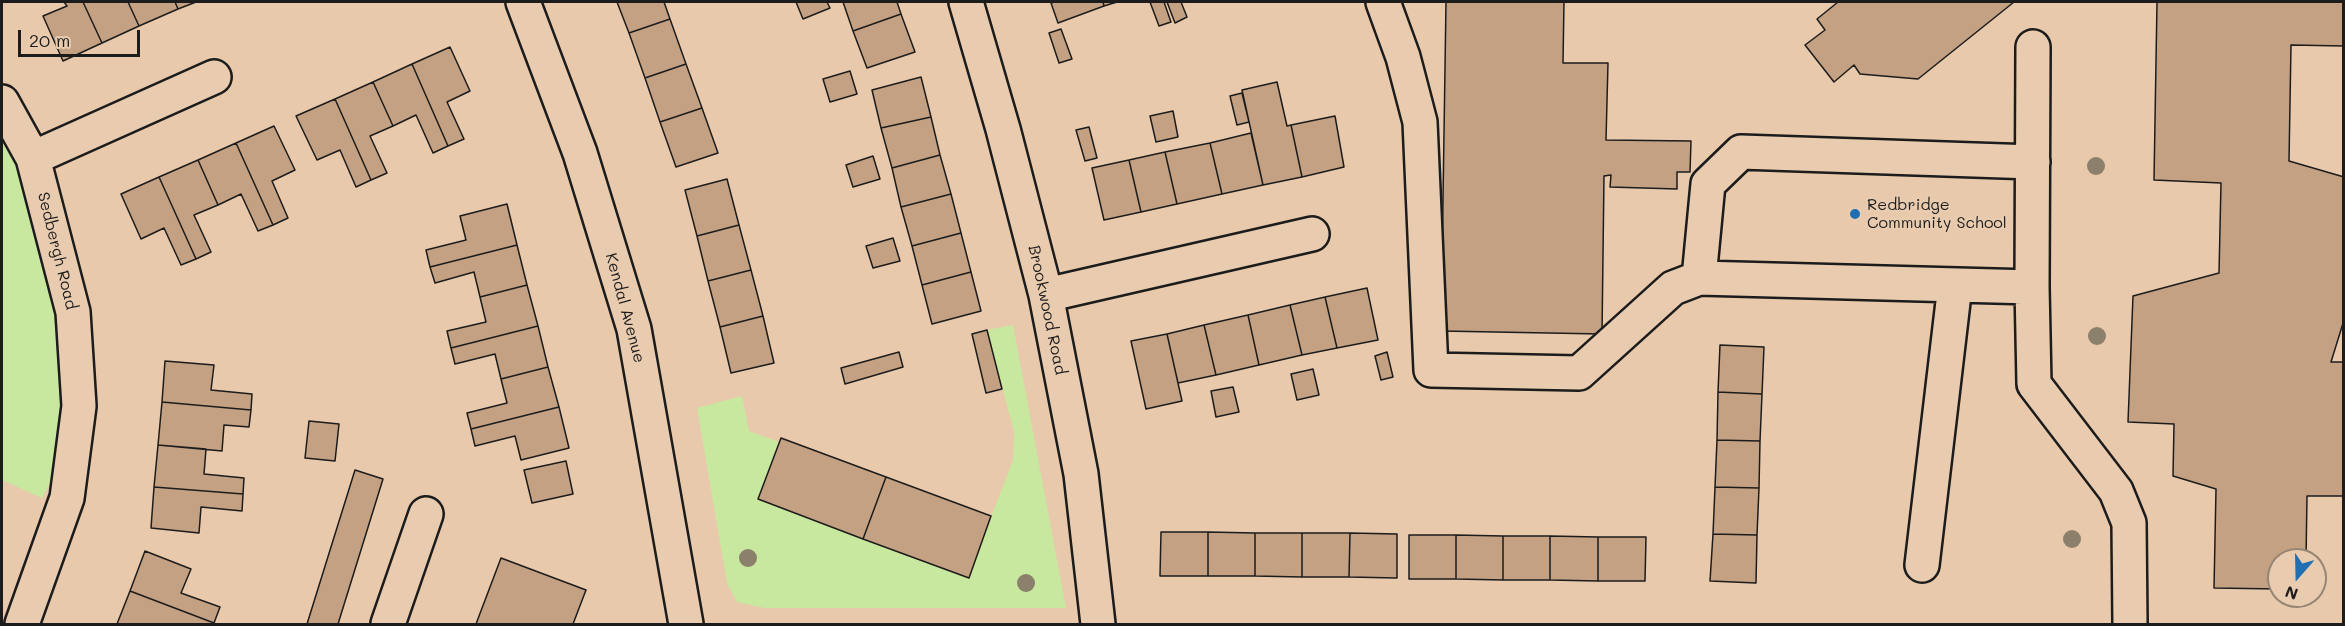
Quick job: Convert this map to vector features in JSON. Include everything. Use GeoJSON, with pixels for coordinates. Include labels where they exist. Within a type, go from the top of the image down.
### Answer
{"type":"FeatureCollection","features":[{"type":"Feature","properties":{"kind":"street","name":"Kendal Avenue"},"geometry":{"type":"LineString","coordinates":[[523,2],[580,153],[634,329],[686,624]]}},
{"type":"Feature","properties":{"kind":"street","name":"Brookwood Road"},"geometry":{"type":"LineString","coordinates":[[966,2],[1003,129],[1046,295],[1081,474],[1098,624]]}},
{"type":"Feature","properties":{"kind":"street"},"geometry":{"type":"LineString","coordinates":[[1383,2],[1403,57],[1420,122],[1431,370],[1579,374],[1673,288],[1699,278],[2032,287]]}},
{"type":"Feature","properties":{"kind":"street"},"geometry":{"type":"LineString","coordinates":[[2033,47],[2034,384],[2116,491],[2129,523],[2130,624]]}},
{"type":"Feature","properties":{"kind":"street"},"geometry":{"type":"LineString","coordinates":[[33,158],[214,77]]}},
{"type":"Feature","properties":{"kind":"street","name":"Sedbergh Road"},"geometry":{"type":"LineString","coordinates":[[2,102],[33,158],[73,312],[79,406],[67,498],[22,624]]}},
{"type":"Feature","properties":{"kind":"street"},"geometry":{"type":"LineString","coordinates":[[1699,278],[1708,184],[1741,152],[2033,162]]}},
{"type":"Feature","properties":{"kind":"street"},"geometry":{"type":"LineString","coordinates":[[1046,295],[1312,234]]}},
{"type":"Feature","properties":{"kind":"street"},"geometry":{"type":"LineString","coordinates":[[1923,565],[1955,285]]}},
{"type":"Feature","properties":{"kind":"street"},"geometry":{"type":"LineString","coordinates":[[388,624],[426,514]]}},
{"type":"Feature","properties":{"kind":"green space"},"geometry":{"type":"Polygon","coordinates":[[[2,134],[22,175],[44,256],[63,343],[63,397],[52,480],[42,498],[2,480],[2,134]]]}},
{"type":"Feature","properties":{"kind":"green space"},"geometry":{"type":"Polygon","coordinates":[[[1013,325],[1066,608],[765,608],[737,602],[727,583],[697,408],[742,396],[749,431],[779,442],[758,499],[968,577],[1013,460],[1014,432],[987,330],[1013,325]]]}},
{"type":"Feature","properties":{"kind":"building"},"geometry":{"type":"Polygon","coordinates":[[[64,2],[83,2],[102,43],[63,61],[43,16],[67,6],[64,2]]]}},
{"type":"Feature","properties":{"kind":"building"},"geometry":{"type":"Polygon","coordinates":[[[83,2],[128,2],[139,26],[102,43],[83,2]]]}},
{"type":"Feature","properties":{"kind":"building"},"geometry":{"type":"Polygon","coordinates":[[[128,2],[175,2],[178,9],[139,26],[128,2]]]}},
{"type":"Feature","properties":{"kind":"building"},"geometry":{"type":"Polygon","coordinates":[[[175,2],[196,2],[178,9],[175,2]]]}},
{"type":"Feature","properties":{"kind":"building"},"geometry":{"type":"Polygon","coordinates":[[[617,2],[664,2],[670,19],[629,33],[617,2]]]}},
{"type":"Feature","properties":{"kind":"building"},"geometry":{"type":"Polygon","coordinates":[[[796,2],[827,2],[830,8],[803,19],[796,2]]]}},
{"type":"Feature","properties":{"kind":"building"},"geometry":{"type":"Polygon","coordinates":[[[843,2],[897,2],[901,14],[853,31],[843,2]]]}},
{"type":"Feature","properties":{"kind":"building"},"geometry":{"type":"Polygon","coordinates":[[[1103,2],[1104,6],[1058,23],[1051,3],[1103,2]]]}},
{"type":"Feature","properties":{"kind":"building"},"geometry":{"type":"Polygon","coordinates":[[[1103,2],[1117,2],[1104,6],[1103,2]]]}},
{"type":"Feature","properties":{"kind":"building"},"geometry":{"type":"Polygon","coordinates":[[[1150,2],[1164,2],[1171,22],[1159,26],[1150,2]]]}},
{"type":"Feature","properties":{"kind":"building"},"geometry":{"type":"Polygon","coordinates":[[[1167,2],[1181,2],[1187,17],[1175,23],[1167,2]]]}},
{"type":"Feature","properties":{"kind":"building"},"geometry":{"type":"Polygon","coordinates":[[[1446,2],[1564,2],[1563,63],[1608,63],[1606,140],[1691,141],[1690,172],[1677,172],[1677,189],[1610,187],[1611,175],[1604,176],[1602,334],[1441,331],[1446,2]]]}},
{"type":"Feature","properties":{"kind":"building"},"geometry":{"type":"Polygon","coordinates":[[[1838,2],[2014,2],[1918,79],[1860,74],[1854,65],[1834,82],[1805,45],[1825,30],[1817,19],[1838,2]]]}},
{"type":"Feature","properties":{"kind":"building"},"geometry":{"type":"Polygon","coordinates":[[[2157,2],[2344,2],[2344,46],[2291,45],[2289,161],[2344,177],[2344,320],[2331,362],[2344,362],[2344,496],[2307,496],[2306,548],[2267,548],[2267,589],[2214,588],[2216,489],[2173,476],[2174,424],[2128,422],[2133,296],[2219,273],[2221,183],[2154,180],[2157,2]]]}},
{"type":"Feature","properties":{"kind":"building"},"geometry":{"type":"Polygon","coordinates":[[[901,14],[915,52],[867,68],[853,31],[901,14]]]}},
{"type":"Feature","properties":{"kind":"building"},"geometry":{"type":"Polygon","coordinates":[[[670,19],[686,64],[645,78],[629,33],[670,19]]]}},
{"type":"Feature","properties":{"kind":"building"},"geometry":{"type":"Polygon","coordinates":[[[1061,29],[1072,59],[1059,63],[1049,33],[1061,29]]]}},
{"type":"Feature","properties":{"kind":"building"},"geometry":{"type":"Polygon","coordinates":[[[450,47],[470,91],[447,102],[464,139],[448,146],[412,64],[450,47]]]}},
{"type":"Feature","properties":{"kind":"building"},"geometry":{"type":"Polygon","coordinates":[[[412,64],[448,146],[433,153],[416,115],[393,126],[373,82],[412,64]]]}},
{"type":"Feature","properties":{"kind":"building"},"geometry":{"type":"Polygon","coordinates":[[[686,64],[702,108],[660,122],[645,78],[686,64]]]}},
{"type":"Feature","properties":{"kind":"building"},"geometry":{"type":"Polygon","coordinates":[[[850,71],[857,94],[830,102],[823,79],[850,71]]]}},
{"type":"Feature","properties":{"kind":"building"},"geometry":{"type":"Polygon","coordinates":[[[921,77],[931,117],[881,128],[872,90],[921,77]]]}},
{"type":"Feature","properties":{"kind":"building"},"geometry":{"type":"Polygon","coordinates":[[[373,82],[393,126],[370,136],[387,173],[371,180],[335,99],[373,82]]]}},
{"type":"Feature","properties":{"kind":"building"},"geometry":{"type":"Polygon","coordinates":[[[1277,82],[1287,126],[1291,125],[1302,177],[1263,185],[1242,90],[1277,82]]]}},
{"type":"Feature","properties":{"kind":"building"},"geometry":{"type":"Polygon","coordinates":[[[1242,93],[1249,122],[1237,125],[1230,96],[1242,93]]]}},
{"type":"Feature","properties":{"kind":"building"},"geometry":{"type":"Polygon","coordinates":[[[335,99],[371,180],[356,187],[340,150],[317,160],[296,116],[335,99]]]}},
{"type":"Feature","properties":{"kind":"building"},"geometry":{"type":"Polygon","coordinates":[[[702,108],[718,153],[676,167],[660,122],[702,108]]]}},
{"type":"Feature","properties":{"kind":"building"},"geometry":{"type":"Polygon","coordinates":[[[1173,111],[1178,137],[1156,142],[1150,116],[1173,111]]]}},
{"type":"Feature","properties":{"kind":"building"},"geometry":{"type":"Polygon","coordinates":[[[1335,116],[1344,167],[1302,177],[1291,125],[1335,116]]]}},
{"type":"Feature","properties":{"kind":"building"},"geometry":{"type":"Polygon","coordinates":[[[931,117],[940,155],[892,168],[881,128],[931,117]]]}},
{"type":"Feature","properties":{"kind":"building"},"geometry":{"type":"Polygon","coordinates":[[[274,126],[295,170],[272,181],[288,218],[273,225],[236,143],[274,126]]]}},
{"type":"Feature","properties":{"kind":"building"},"geometry":{"type":"Polygon","coordinates":[[[1089,127],[1097,158],[1085,161],[1076,130],[1089,127]]]}},
{"type":"Feature","properties":{"kind":"building"},"geometry":{"type":"Polygon","coordinates":[[[1251,133],[1263,185],[1222,194],[1210,143],[1251,133]]]}},
{"type":"Feature","properties":{"kind":"building"},"geometry":{"type":"Polygon","coordinates":[[[236,143],[273,225],[258,231],[241,194],[218,205],[198,160],[236,143]]]}},
{"type":"Feature","properties":{"kind":"building"},"geometry":{"type":"Polygon","coordinates":[[[1210,143],[1222,194],[1177,204],[1165,152],[1210,143]]]}},
{"type":"Feature","properties":{"kind":"building"},"geometry":{"type":"Polygon","coordinates":[[[1165,152],[1177,204],[1141,212],[1129,160],[1165,152]]]}},
{"type":"Feature","properties":{"kind":"building"},"geometry":{"type":"Polygon","coordinates":[[[940,155],[951,194],[901,207],[892,168],[940,155]]]}},
{"type":"Feature","properties":{"kind":"building"},"geometry":{"type":"Polygon","coordinates":[[[873,156],[880,179],[853,187],[846,165],[873,156]]]}},
{"type":"Feature","properties":{"kind":"building"},"geometry":{"type":"Polygon","coordinates":[[[198,160],[218,205],[194,215],[211,252],[196,259],[159,177],[198,160]]]}},
{"type":"Feature","properties":{"kind":"building"},"geometry":{"type":"Polygon","coordinates":[[[1129,160],[1141,212],[1104,220],[1092,168],[1129,160]]]}},
{"type":"Feature","properties":{"kind":"building"},"geometry":{"type":"Polygon","coordinates":[[[159,177],[196,259],[181,265],[164,228],[141,239],[121,194],[159,177]]]}},
{"type":"Feature","properties":{"kind":"building"},"geometry":{"type":"Polygon","coordinates":[[[727,179],[739,225],[697,236],[685,190],[727,179]]]}},
{"type":"Feature","properties":{"kind":"building"},"geometry":{"type":"Polygon","coordinates":[[[951,194],[961,233],[912,246],[901,207],[951,194]]]}},
{"type":"Feature","properties":{"kind":"building"},"geometry":{"type":"Polygon","coordinates":[[[507,204],[517,245],[430,267],[426,250],[466,240],[460,216],[507,204]]]}},
{"type":"Feature","properties":{"kind":"building"},"geometry":{"type":"Polygon","coordinates":[[[739,225],[751,270],[708,281],[697,236],[739,225]]]}},
{"type":"Feature","properties":{"kind":"building"},"geometry":{"type":"Polygon","coordinates":[[[961,233],[971,272],[922,285],[912,246],[961,233]]]}},
{"type":"Feature","properties":{"kind":"building"},"geometry":{"type":"Polygon","coordinates":[[[893,238],[900,261],[873,268],[866,246],[893,238]]]}},
{"type":"Feature","properties":{"kind":"building"},"geometry":{"type":"Polygon","coordinates":[[[517,245],[527,285],[480,297],[474,272],[435,283],[430,267],[517,245]]]}},
{"type":"Feature","properties":{"kind":"building"},"geometry":{"type":"Polygon","coordinates":[[[751,270],[763,316],[720,327],[708,281],[751,270]]]}},
{"type":"Feature","properties":{"kind":"building"},"geometry":{"type":"Polygon","coordinates":[[[971,272],[981,311],[932,324],[922,285],[971,272]]]}},
{"type":"Feature","properties":{"kind":"building"},"geometry":{"type":"Polygon","coordinates":[[[527,285],[538,326],[451,348],[447,331],[486,322],[480,297],[527,285]]]}},
{"type":"Feature","properties":{"kind":"building"},"geometry":{"type":"Polygon","coordinates":[[[1367,288],[1378,340],[1337,348],[1325,297],[1367,288]]]}},
{"type":"Feature","properties":{"kind":"building"},"geometry":{"type":"Polygon","coordinates":[[[1325,297],[1337,348],[1302,355],[1290,305],[1325,297]]]}},
{"type":"Feature","properties":{"kind":"building"},"geometry":{"type":"Polygon","coordinates":[[[1290,305],[1302,355],[1259,365],[1248,315],[1290,305]]]}},
{"type":"Feature","properties":{"kind":"building"},"geometry":{"type":"Polygon","coordinates":[[[1248,315],[1259,365],[1216,375],[1204,325],[1248,315]]]}},
{"type":"Feature","properties":{"kind":"building"},"geometry":{"type":"Polygon","coordinates":[[[763,316],[774,363],[731,373],[720,327],[763,316]]]}},
{"type":"Feature","properties":{"kind":"building"},"geometry":{"type":"Polygon","coordinates":[[[1204,325],[1216,375],[1178,383],[1167,334],[1204,325]]]}},
{"type":"Feature","properties":{"kind":"building"},"geometry":{"type":"Polygon","coordinates":[[[538,326],[548,367],[501,379],[495,354],[455,364],[451,348],[538,326]]]}},
{"type":"Feature","properties":{"kind":"building"},"geometry":{"type":"Polygon","coordinates":[[[987,330],[1002,389],[986,393],[972,334],[987,330]]]}},
{"type":"Feature","properties":{"kind":"building"},"geometry":{"type":"Polygon","coordinates":[[[1167,334],[1182,401],[1146,409],[1131,341],[1167,334]]]}},
{"type":"Feature","properties":{"kind":"building"},"geometry":{"type":"Polygon","coordinates":[[[1720,345],[1764,347],[1762,394],[1718,392],[1720,345]]]}},
{"type":"Feature","properties":{"kind":"building"},"geometry":{"type":"Polygon","coordinates":[[[899,352],[903,367],[845,384],[841,368],[899,352]]]}},
{"type":"Feature","properties":{"kind":"building"},"geometry":{"type":"Polygon","coordinates":[[[1387,352],[1393,377],[1381,380],[1375,356],[1387,352]]]}},
{"type":"Feature","properties":{"kind":"building"},"geometry":{"type":"Polygon","coordinates":[[[165,361],[214,365],[211,390],[252,394],[251,410],[162,402],[165,361]]]}},
{"type":"Feature","properties":{"kind":"building"},"geometry":{"type":"Polygon","coordinates":[[[548,367],[559,407],[471,429],[467,413],[507,403],[501,379],[548,367]]]}},
{"type":"Feature","properties":{"kind":"building"},"geometry":{"type":"Polygon","coordinates":[[[1313,369],[1319,395],[1297,400],[1291,374],[1313,369]]]}},
{"type":"Feature","properties":{"kind":"building"},"geometry":{"type":"Polygon","coordinates":[[[1233,387],[1239,412],[1216,417],[1211,391],[1233,387]]]}},
{"type":"Feature","properties":{"kind":"building"},"geometry":{"type":"Polygon","coordinates":[[[1718,392],[1762,394],[1760,441],[1717,440],[1718,392]]]}},
{"type":"Feature","properties":{"kind":"building"},"geometry":{"type":"Polygon","coordinates":[[[162,402],[251,410],[249,427],[224,425],[222,451],[158,445],[162,402]]]}},
{"type":"Feature","properties":{"kind":"building"},"geometry":{"type":"Polygon","coordinates":[[[559,407],[569,448],[521,460],[515,436],[475,446],[471,429],[559,407]]]}},
{"type":"Feature","properties":{"kind":"building"},"geometry":{"type":"Polygon","coordinates":[[[309,421],[339,424],[335,461],[305,458],[309,421]]]}},
{"type":"Feature","properties":{"kind":"building"},"geometry":{"type":"Polygon","coordinates":[[[781,438],[886,477],[863,539],[758,499],[781,438]]]}},
{"type":"Feature","properties":{"kind":"building"},"geometry":{"type":"Polygon","coordinates":[[[1717,440],[1760,441],[1759,488],[1715,487],[1717,440]]]}},
{"type":"Feature","properties":{"kind":"building"},"geometry":{"type":"Polygon","coordinates":[[[158,445],[206,449],[204,474],[244,478],[243,494],[154,487],[158,445]]]}},
{"type":"Feature","properties":{"kind":"building"},"geometry":{"type":"Polygon","coordinates":[[[566,461],[573,494],[532,503],[524,470],[566,461]]]}},
{"type":"Feature","properties":{"kind":"building"},"geometry":{"type":"Polygon","coordinates":[[[355,470],[383,479],[338,624],[307,624],[355,470]]]}},
{"type":"Feature","properties":{"kind":"building"},"geometry":{"type":"Polygon","coordinates":[[[886,477],[991,516],[969,578],[863,539],[886,477]]]}},
{"type":"Feature","properties":{"kind":"building"},"geometry":{"type":"Polygon","coordinates":[[[154,487],[243,494],[242,511],[201,507],[199,533],[151,528],[154,487]]]}},
{"type":"Feature","properties":{"kind":"building"},"geometry":{"type":"Polygon","coordinates":[[[1715,487],[1759,488],[1757,535],[1713,534],[1715,487]]]}},
{"type":"Feature","properties":{"kind":"building"},"geometry":{"type":"Polygon","coordinates":[[[1161,532],[1208,532],[1208,576],[1160,576],[1161,532]]]}},
{"type":"Feature","properties":{"kind":"building"},"geometry":{"type":"Polygon","coordinates":[[[1208,532],[1255,533],[1255,576],[1208,576],[1208,532]]]}},
{"type":"Feature","properties":{"kind":"building"},"geometry":{"type":"Polygon","coordinates":[[[1255,533],[1302,533],[1302,577],[1255,576],[1255,533]]]}},
{"type":"Feature","properties":{"kind":"building"},"geometry":{"type":"Polygon","coordinates":[[[1302,533],[1350,533],[1349,577],[1302,577],[1302,533]]]}},
{"type":"Feature","properties":{"kind":"building"},"geometry":{"type":"Polygon","coordinates":[[[1350,533],[1397,534],[1397,578],[1349,577],[1350,533]]]}},
{"type":"Feature","properties":{"kind":"building"},"geometry":{"type":"Polygon","coordinates":[[[1713,534],[1757,535],[1756,583],[1710,581],[1713,534]]]}},
{"type":"Feature","properties":{"kind":"building"},"geometry":{"type":"Polygon","coordinates":[[[1409,535],[1456,535],[1456,579],[1409,579],[1409,535]]]}},
{"type":"Feature","properties":{"kind":"building"},"geometry":{"type":"Polygon","coordinates":[[[1456,535],[1503,536],[1503,580],[1456,579],[1456,535]]]}},
{"type":"Feature","properties":{"kind":"building"},"geometry":{"type":"Polygon","coordinates":[[[1503,536],[1550,536],[1550,580],[1503,580],[1503,536]]]}},
{"type":"Feature","properties":{"kind":"building"},"geometry":{"type":"Polygon","coordinates":[[[1550,536],[1598,537],[1598,581],[1550,580],[1550,536]]]}},
{"type":"Feature","properties":{"kind":"building"},"geometry":{"type":"Polygon","coordinates":[[[1598,537],[1646,537],[1645,581],[1598,581],[1598,537]]]}},
{"type":"Feature","properties":{"kind":"building"},"geometry":{"type":"Polygon","coordinates":[[[145,551],[191,569],[181,593],[220,607],[214,623],[130,591],[145,551]]]}},
{"type":"Feature","properties":{"kind":"building"},"geometry":{"type":"Polygon","coordinates":[[[501,558],[586,590],[573,624],[476,624],[501,558]]]}},
{"type":"Feature","properties":{"kind":"building"},"geometry":{"type":"Polygon","coordinates":[[[130,591],[214,623],[117,624],[130,591]]]}},
{"type":"Feature","properties":{"kind":"place","name":"Redbridge Community School"},"geometry":{"type":"Point","coordinates":[1855,214]}}]}
